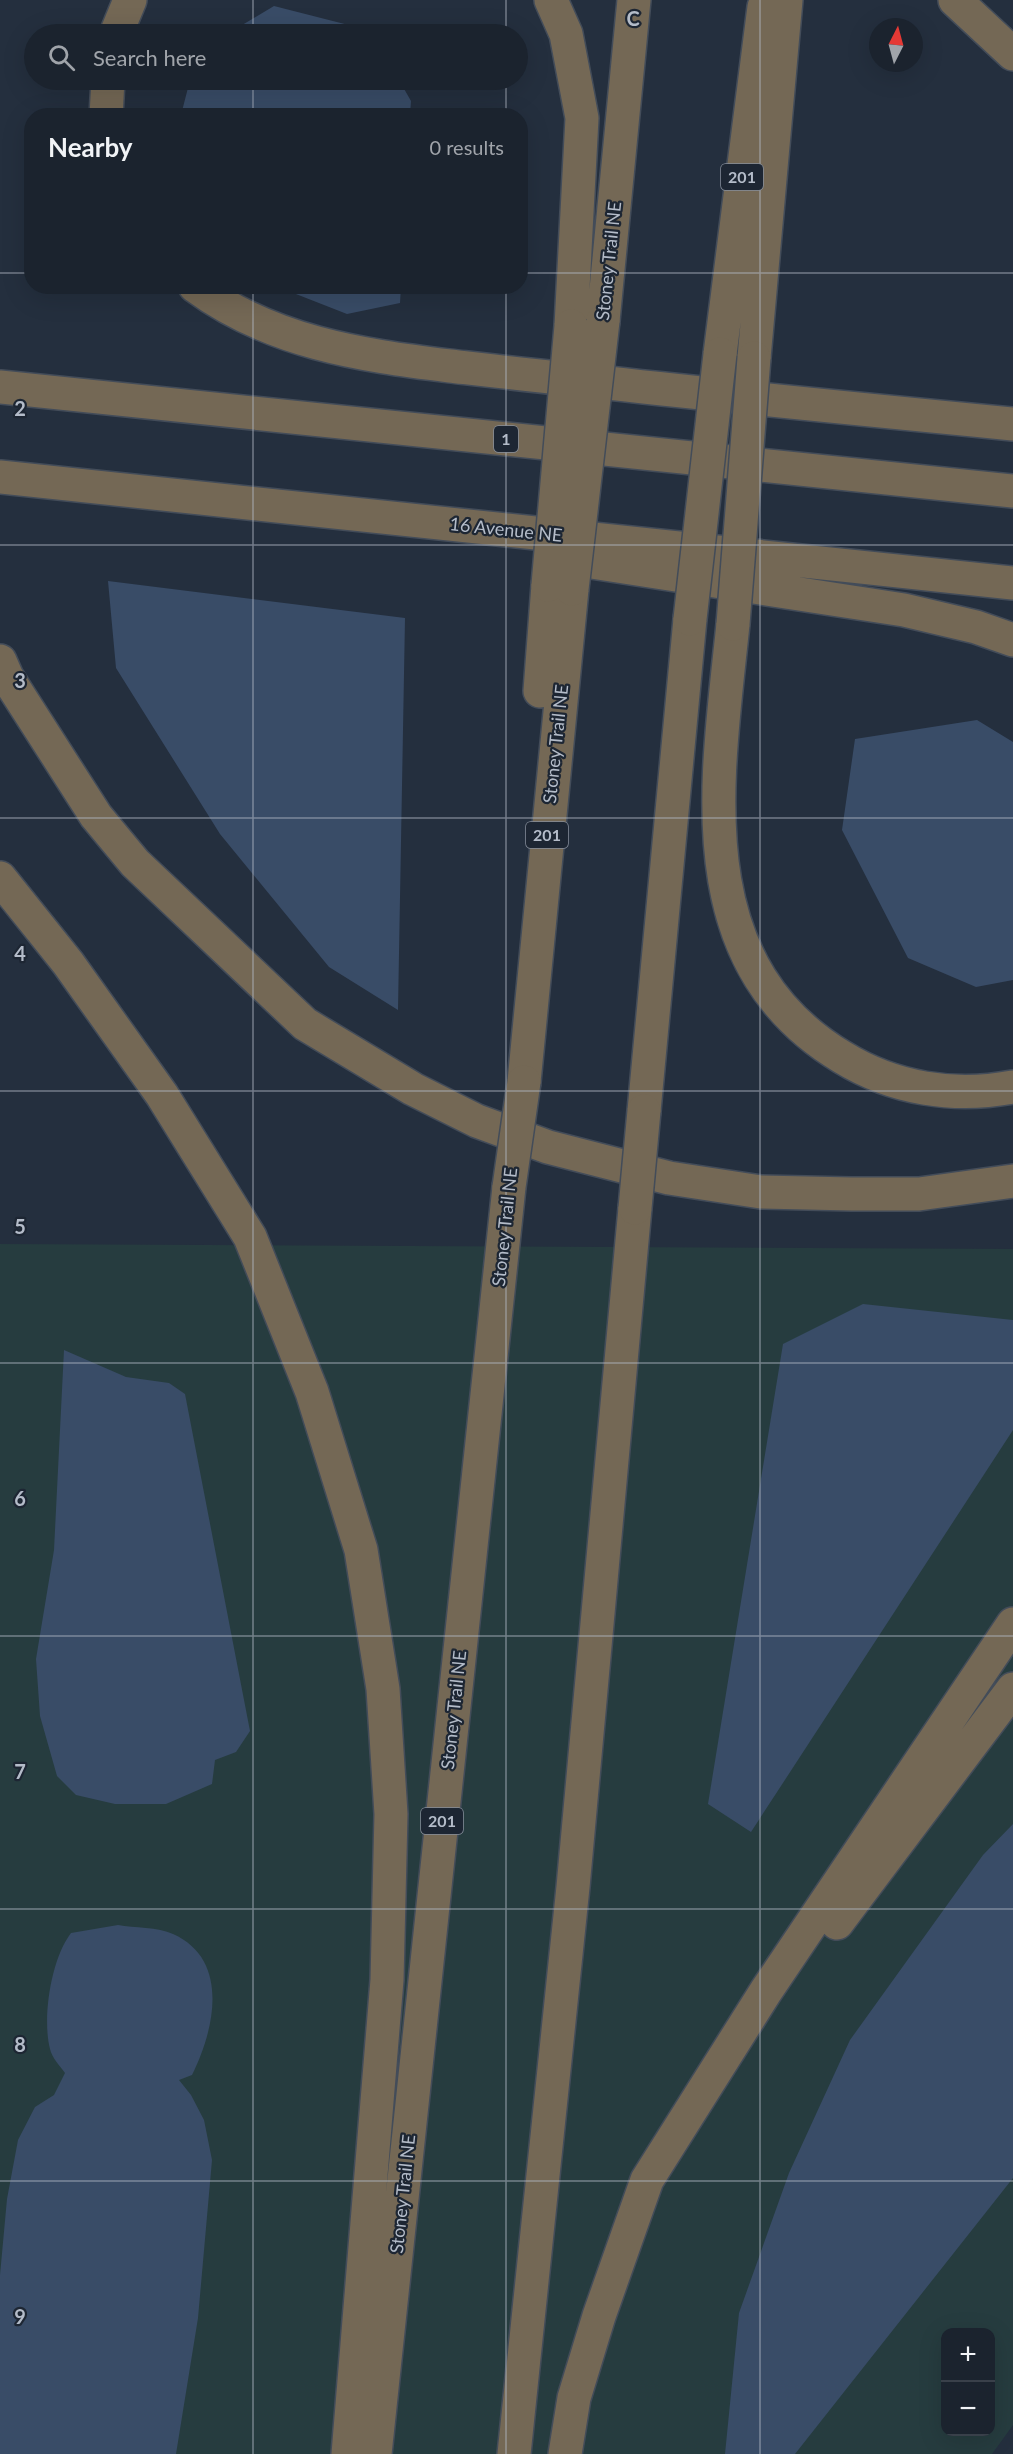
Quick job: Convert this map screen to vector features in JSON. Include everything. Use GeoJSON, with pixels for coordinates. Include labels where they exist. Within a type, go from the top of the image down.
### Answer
{"type":"FeatureCollection","features":[{"type":"Feature","properties":{"kind":"highway"},"geometry":{"type":"LineString","coordinates":[[120,24],[130,0]]}},
{"type":"Feature","properties":{"kind":"highway"},"geometry":{"type":"LineString","coordinates":[[551,0],[566,34],[582,118],[587,323]]}},
{"type":"Feature","properties":{"kind":"highway","name":"Stoney Trail NE"},"geometry":{"type":"LineString","coordinates":[[375,2454],[515,1143],[504,1097],[515,1073],[587,323],[634,0]]}},
{"type":"Feature","properties":{"kind":"highway","name":"201"},"geometry":{"type":"LineString","coordinates":[[513,2454],[574,1875],[690,619],[720,354],[765,0]]}},
{"type":"Feature","properties":{"kind":"highway"},"geometry":{"type":"LineString","coordinates":[[786,0],[720,758],[718,803],[726,889],[735,926],[748,958],[769,991],[810,1038],[864,1070],[896,1082],[941,1092],[973,1093],[1013,1087]]}},
{"type":"Feature","properties":{"kind":"highway"},"geometry":{"type":"LineString","coordinates":[[955,0],[1013,54]]}},
{"type":"Feature","properties":{"kind":"highway"},"geometry":{"type":"LineString","coordinates":[[106,108],[107,90]]}},
{"type":"Feature","properties":{"kind":"highway"},"geometry":{"type":"LineString","coordinates":[[206,294],[220,305],[255,323],[298,339],[353,353],[589,381],[1013,424]]}},
{"type":"Feature","properties":{"kind":"highway","name":"1"},"geometry":{"type":"LineString","coordinates":[[0,387],[1013,491]]}},
{"type":"Feature","properties":{"kind":"highway","name":"16 Avenue NE"},"geometry":{"type":"LineString","coordinates":[[0,477],[1013,583]]}},
{"type":"Feature","properties":{"kind":"highway"},"geometry":{"type":"LineString","coordinates":[[466,526],[494,548],[904,610],[976,627],[1013,640]]}},
{"type":"Feature","properties":{"kind":"highway"},"geometry":{"type":"LineString","coordinates":[[0,661],[24,705],[96,816],[135,863],[305,1024],[413,1089],[477,1121],[548,1147],[669,1178],[761,1192],[852,1194],[919,1194],[1013,1181]]}},
{"type":"Feature","properties":{"kind":"highway"},"geometry":{"type":"LineString","coordinates":[[0,878],[68,963],[162,1095],[250,1237],[312,1392],[361,1550],[383,1689],[391,1814],[387,1980],[348,2454]]}},
{"type":"Feature","properties":{"kind":"highway"},"geometry":{"type":"LineString","coordinates":[[565,2454],[574,2398],[598,2316],[647,2180],[766,1991],[1013,1624]]}},
{"type":"Feature","properties":{"kind":"highway"},"geometry":{"type":"LineString","coordinates":[[766,1991],[798,1974],[1013,1689]]}},
{"type":"Feature","properties":{"kind":"green space"},"geometry":{"type":"Polygon","coordinates":[[[0,1244],[1013,1249],[1013,2425],[992,2454],[0,2454],[0,1244]]]}},
{"type":"Feature","properties":{"kind":"water"},"geometry":{"type":"Polygon","coordinates":[[[274,6],[345,24],[244,24],[274,6]]]}},
{"type":"Feature","properties":{"kind":"water"},"geometry":{"type":"Polygon","coordinates":[[[187,90],[405,90],[411,101],[410,108],[183,108],[187,90]]]}},
{"type":"Feature","properties":{"kind":"water"},"geometry":{"type":"Polygon","coordinates":[[[296,294],[401,294],[400,303],[347,314],[296,294]]]}},
{"type":"Feature","properties":{"kind":"water"},"geometry":{"type":"Polygon","coordinates":[[[108,581],[405,618],[398,1010],[329,967],[220,834],[116,668],[108,581]]]}},
{"type":"Feature","properties":{"kind":"water"},"geometry":{"type":"Polygon","coordinates":[[[977,720],[1013,742],[1013,980],[976,987],[908,958],[842,830],[855,739],[977,720]]]}},
{"type":"Feature","properties":{"kind":"water"},"geometry":{"type":"Polygon","coordinates":[[[863,1304],[1013,1320],[1013,1430],[751,1832],[708,1804],[783,1344],[863,1304]]]}},
{"type":"Feature","properties":{"kind":"water"},"geometry":{"type":"Polygon","coordinates":[[[64,1350],[126,1377],[169,1383],[185,1394],[250,1731],[236,1752],[215,1760],[212,1784],[166,1804],[115,1804],[76,1795],[57,1776],[40,1716],[36,1659],[54,1550],[64,1350]]]}},
{"type":"Feature","properties":{"kind":"water"},"geometry":{"type":"Polygon","coordinates":[[[1013,1824],[1013,2178],[795,2454],[725,2454],[739,2313],[789,2173],[850,2040],[983,1855],[1013,1824]]]}},
{"type":"Feature","properties":{"kind":"water"},"geometry":{"type":"Polygon","coordinates":[[[118,1925],[167,1932],[191,1946],[204,1961],[210,1978],[213,1998],[211,2018],[200,2057],[192,2075],[179,2080],[191,2095],[204,2120],[212,2160],[198,2318],[176,2454],[0,2454],[0,2275],[7,2199],[18,2140],[35,2107],[54,2095],[65,2073],[52,2056],[48,2036],[48,2006],[53,1973],[64,1944],[71,1933],[118,1925]]]}}]}
